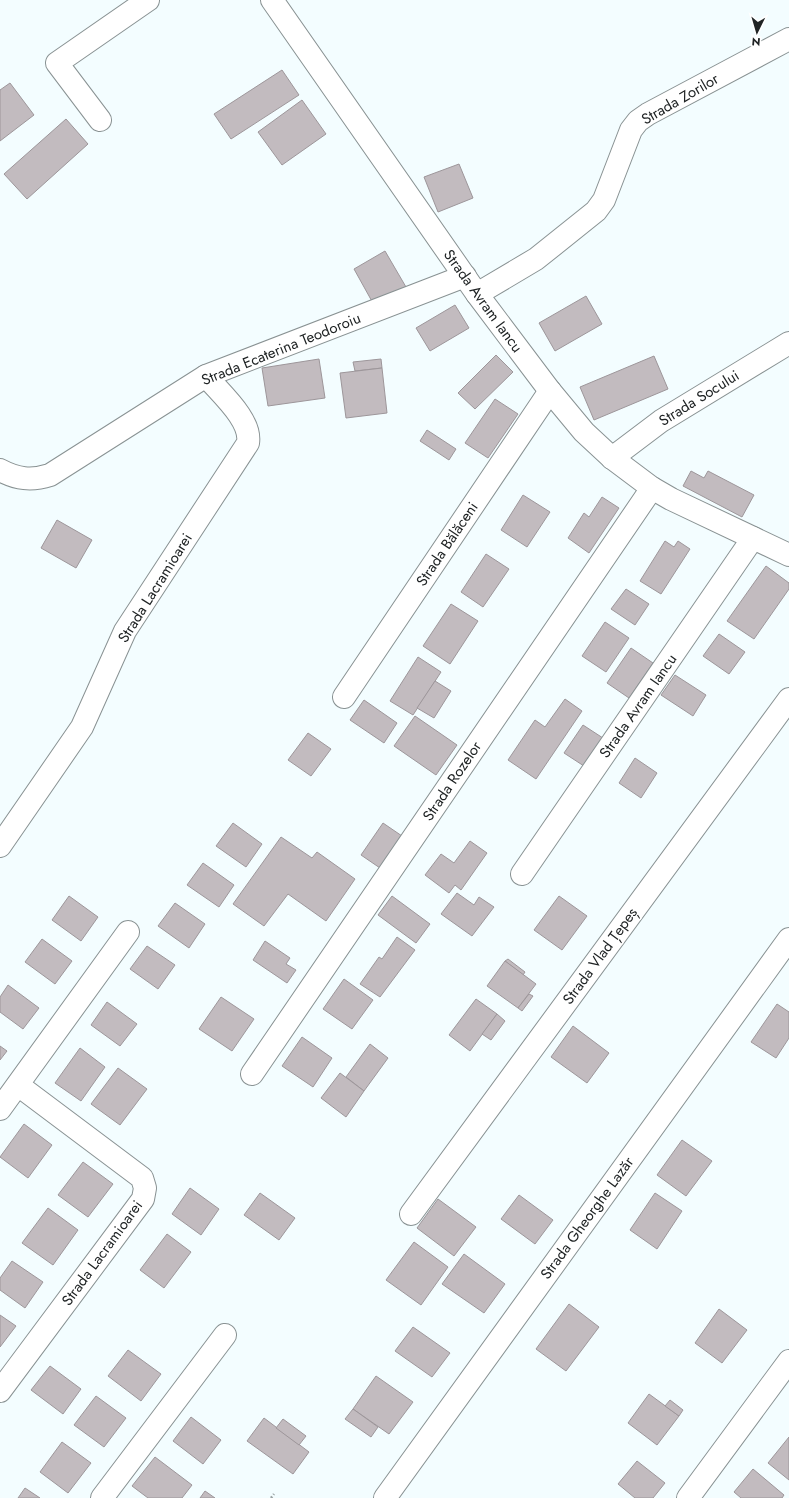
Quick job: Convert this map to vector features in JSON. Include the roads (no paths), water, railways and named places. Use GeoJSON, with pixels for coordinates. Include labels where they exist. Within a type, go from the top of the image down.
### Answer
{"type":"FeatureCollection","features":[{"type":"Feature","properties":{"kind":"street"},"geometry":{"type":"LineString","coordinates":[[100,120],[57,63],[148,0]]}},
{"type":"Feature","properties":{"kind":"street","name":"Strada Avram Iancu"},"geometry":{"type":"LineString","coordinates":[[272,0],[477,294],[550,391],[584,432],[612,458],[652,488],[671,499],[789,555]]}},
{"type":"Feature","properties":{"kind":"street","name":"Strada Zorilor"},"geometry":{"type":"LineString","coordinates":[[477,294],[536,259],[596,211],[604,200],[631,130],[638,121],[648,114],[789,39]]}},
{"type":"Feature","properties":{"kind":"street","name":"Strada Ecaterina Teodoroiu"},"geometry":{"type":"LineString","coordinates":[[0,470],[11,476],[25,479],[38,479],[50,475],[206,376],[465,276]]}},
{"type":"Feature","properties":{"kind":"street","name":"Strada Socului"},"geometry":{"type":"LineString","coordinates":[[612,458],[661,421],[789,343]]}},
{"type":"Feature","properties":{"kind":"street","name":"Strada Lacramioarei"},"geometry":{"type":"LineString","coordinates":[[0,846],[82,727],[125,631],[248,443],[250,434],[239,414],[206,376]]}},
{"type":"Feature","properties":{"kind":"street","name":"Strada Bălăceni"},"geometry":{"type":"LineString","coordinates":[[344,697],[550,391]]}},
{"type":"Feature","properties":{"kind":"street","name":"Strada Rozelor"},"geometry":{"type":"LineString","coordinates":[[252,1074],[652,488]]}},
{"type":"Feature","properties":{"kind":"street","name":"Strada Avram Iancu"},"geometry":{"type":"LineString","coordinates":[[522,874],[753,538]]}},
{"type":"Feature","properties":{"kind":"street","name":"Strada Vlad Țepeș"},"geometry":{"type":"LineString","coordinates":[[411,1214],[789,698]]}},
{"type":"Feature","properties":{"kind":"street"},"geometry":{"type":"LineString","coordinates":[[0,1109],[128,932]]}},
{"type":"Feature","properties":{"kind":"street","name":"Strada Gheorghe Lazăr"},"geometry":{"type":"LineString","coordinates":[[385,1498],[789,939]]}},
{"type":"Feature","properties":{"kind":"street","name":"Strada Lacramioarei"},"geometry":{"type":"LineString","coordinates":[[0,1391],[143,1199],[145,1188],[142,1178],[18,1085]]}},
{"type":"Feature","properties":{"kind":"street"},"geometry":{"type":"LineString","coordinates":[[102,1498],[225,1335]]}},
{"type":"Feature","properties":{"kind":"street"},"geometry":{"type":"LineString","coordinates":[[688,1498],[789,1362]]}}]}
